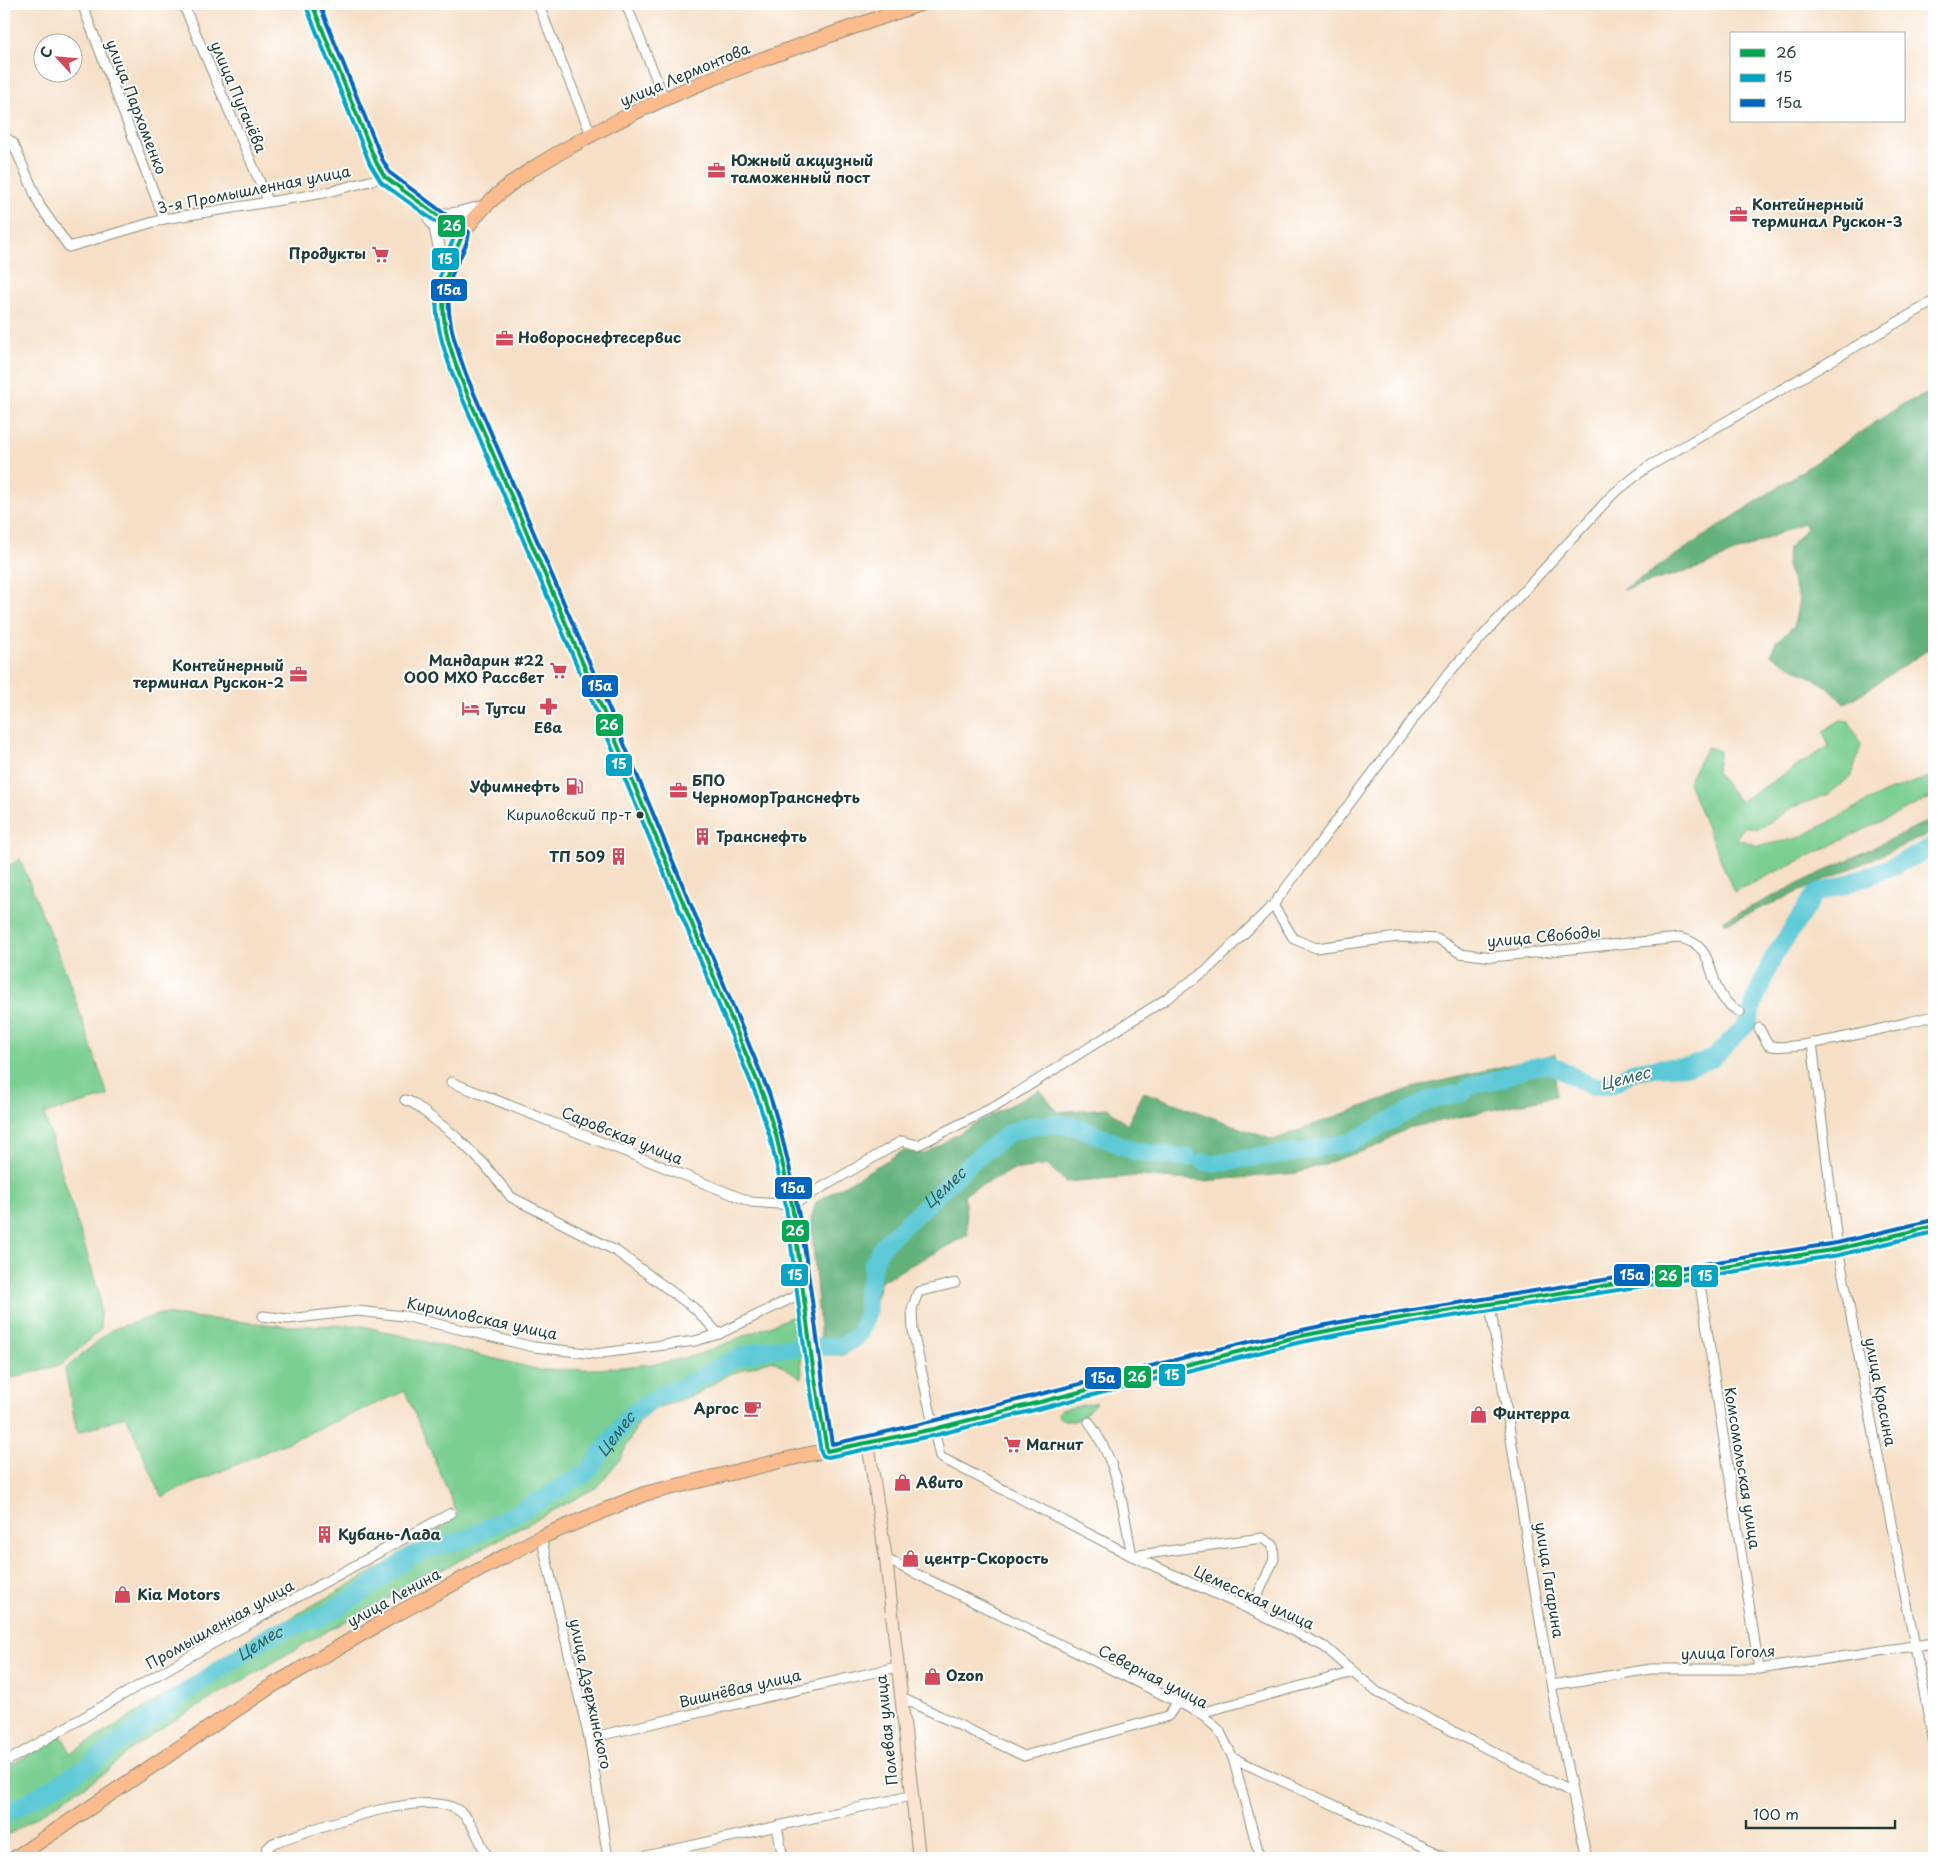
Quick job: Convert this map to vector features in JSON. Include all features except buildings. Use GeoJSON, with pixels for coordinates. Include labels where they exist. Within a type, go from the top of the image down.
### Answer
{"type":"FeatureCollection","features":[{"type":"Feature","properties":{"kind":"main road","name":"улица Лермонтова"},"geometry":{"type":"LineString","coordinates":[[827,1451],[812,1362],[804,1292],[776,1135],[763,1095],[448,345],[441,316],[445,276],[463,234],[485,206],[521,177],[591,134],[664,98],[920,4]]}},
{"type":"Feature","properties":{"kind":"main road"},"geometry":{"type":"LineString","coordinates":[[868,1443],[934,1429],[1296,1337],[1357,1325],[1838,1249],[1934,1226]]}},
{"type":"Feature","properties":{"kind":"main road","name":"улица Ленина"},"geometry":{"type":"LineString","coordinates":[[21,1856],[270,1687],[391,1617],[541,1537],[644,1494],[868,1443]]}},
{"type":"Feature","properties":{"kind":"main road","name":"Полевая улица"},"geometry":{"type":"LineString","coordinates":[[868,1443],[886,1559],[910,1796]]}},
{"type":"Feature","properties":{"kind":"main road"},"geometry":{"type":"LineString","coordinates":[[910,1796],[919,1858]]}},
{"type":"Feature","properties":{"kind":"street","name":"улица Пархоменко"},"geometry":{"type":"LineString","coordinates":[[82,4],[164,219]]}},
{"type":"Feature","properties":{"kind":"street","name":"улица Пугачёва"},"geometry":{"type":"LineString","coordinates":[[184,4],[268,201]]}},
{"type":"Feature","properties":{"kind":"street"},"geometry":{"type":"LineString","coordinates":[[312,4],[370,150],[386,177],[463,234]]}},
{"type":"Feature","properties":{"kind":"street"},"geometry":{"type":"LineString","coordinates":[[538,4],[591,134]]}},
{"type":"Feature","properties":{"kind":"street"},"geometry":{"type":"LineString","coordinates":[[626,4],[664,98]]}},
{"type":"Feature","properties":{"kind":"street","name":"3-я Промышленная улица"},"geometry":{"type":"LineString","coordinates":[[4,136],[14,143],[40,206],[69,247],[164,219],[324,193],[386,177]]}},
{"type":"Feature","properties":{"kind":"street"},"geometry":{"type":"LineString","coordinates":[[421,204],[435,228],[445,276]]}},
{"type":"Feature","properties":{"kind":"street"},"geometry":{"type":"LineString","coordinates":[[434,214],[452,214],[485,206]]}},
{"type":"Feature","properties":{"kind":"street"},"geometry":{"type":"LineString","coordinates":[[788,1204],[902,1141],[918,1145],[998,1105],[1166,999],[1208,969],[1273,905],[1445,678],[1612,495],[1646,468],[1934,301]]}},
{"type":"Feature","properties":{"kind":"street","name":"улица Свободы"},"geometry":{"type":"LineString","coordinates":[[1273,905],[1294,938],[1316,948],[1398,937],[1437,938],[1460,953],[1492,957],[1679,938],[1692,940],[1702,948],[1720,995],[1729,1007],[1740,1012]]}},
{"type":"Feature","properties":{"kind":"street"},"geometry":{"type":"LineString","coordinates":[[1759,1028],[1768,1045],[1776,1048],[1812,1043],[1934,1016]]}},
{"type":"Feature","properties":{"kind":"street","name":"улица Красина"},"geometry":{"type":"LineString","coordinates":[[1812,1043],[1838,1249],[1934,1744]]}},
{"type":"Feature","properties":{"kind":"street","name":"Саровская улица"},"geometry":{"type":"LineString","coordinates":[[451,1082],[751,1202],[788,1204]]}},
{"type":"Feature","properties":{"kind":"street"},"geometry":{"type":"LineString","coordinates":[[405,1100],[413,1103],[453,1134],[484,1164],[511,1197],[616,1251],[694,1308],[719,1334]]}},
{"type":"Feature","properties":{"kind":"street","name":"Комсомольская улица"},"geometry":{"type":"LineString","coordinates":[[1698,1271],[1759,1669]]}},
{"type":"Feature","properties":{"kind":"street"},"geometry":{"type":"LineString","coordinates":[[934,1429],[913,1331],[912,1310],[918,1292],[955,1282]]}},
{"type":"Feature","properties":{"kind":"street","name":"Кирилловская улица"},"geometry":{"type":"LineString","coordinates":[[263,1316],[288,1319],[357,1311],[404,1316],[534,1347],[596,1354],[677,1344],[719,1334],[804,1292]]}},
{"type":"Feature","properties":{"kind":"street","name":"улица Гагарина"},"geometry":{"type":"LineString","coordinates":[[1490,1305],[1552,1685],[1571,1792],[1587,1858]]}},
{"type":"Feature","properties":{"kind":"street"},"geometry":{"type":"LineString","coordinates":[[1089,1422],[1105,1445],[1116,1474],[1132,1556],[1262,1538],[1273,1545],[1274,1559],[1251,1610]]}},
{"type":"Feature","properties":{"kind":"street","name":"Цемесская улица"},"geometry":{"type":"LineString","coordinates":[[934,1429],[940,1457],[1132,1556],[1251,1610],[1325,1647],[1377,1692],[1571,1792]]}},
{"type":"Feature","properties":{"kind":"street","name":"Промышленная улица"},"geometry":{"type":"LineString","coordinates":[[4,1763],[199,1651],[451,1513]]}},
{"type":"Feature","properties":{"kind":"street","name":"улица Дзержинского"},"geometry":{"type":"LineString","coordinates":[[541,1537],[589,1738],[608,1858]]}},
{"type":"Feature","properties":{"kind":"street","name":"Северная улица"},"geometry":{"type":"LineString","coordinates":[[886,1559],[1200,1713],[1219,1730],[1233,1758],[1260,1858]]}},
{"type":"Feature","properties":{"kind":"street","name":"улица Гоголя"},"geometry":{"type":"LineString","coordinates":[[1552,1685],[1651,1670],[1759,1669],[1934,1642]]}},
{"type":"Feature","properties":{"kind":"street","name":"Вишнёвая улица"},"geometry":{"type":"LineString","coordinates":[[589,1738],[897,1667]]}},
{"type":"Feature","properties":{"kind":"street"},"geometry":{"type":"LineString","coordinates":[[1200,1713],[1354,1672]]}},
{"type":"Feature","properties":{"kind":"street"},"geometry":{"type":"LineString","coordinates":[[900,1697],[1024,1756],[1168,1716],[1177,1703]]}},
{"type":"Feature","properties":{"kind":"street"},"geometry":{"type":"LineString","coordinates":[[1233,1758],[1448,1858]]}},
{"type":"Feature","properties":{"kind":"street","name":"Полевая улица"},"geometry":{"type":"LineString","coordinates":[[638,1858],[910,1796]]}},
{"type":"Feature","properties":{"kind":"street"},"geometry":{"type":"LineString","coordinates":[[264,1858],[267,1849],[273,1843],[367,1812],[432,1803],[456,1809],[467,1817],[488,1858]]}},
{"type":"Feature","properties":{"kind":"street"},"geometry":{"type":"LineString","coordinates":[[777,1826],[783,1858]]}},
{"type":"Feature","properties":{"kind":"green space"},"geometry":{"type":"Polygon","coordinates":[[[1934,391],[1934,620],[1929,624],[1934,632],[1934,646],[1845,704],[1825,685],[1771,655],[1776,642],[1794,626],[1799,599],[1787,566],[1788,548],[1807,528],[1803,523],[1704,566],[1623,590],[1903,404],[1934,391]]]}},
{"type":"Feature","properties":{"kind":"green space"},"geometry":{"type":"Polygon","coordinates":[[[1841,720],[1849,721],[1861,745],[1852,775],[1829,794],[1793,807],[1759,829],[1745,826],[1736,838],[1758,846],[1799,838],[1886,792],[1932,776],[1934,776],[1934,796],[1734,892],[1688,782],[1707,747],[1720,751],[1716,772],[1740,802],[1829,746],[1823,731],[1841,720]]]}},
{"type":"Feature","properties":{"kind":"green space"},"geometry":{"type":"Polygon","coordinates":[[[1934,818],[1934,832],[1725,924],[1724,920],[1934,818]]]}},
{"type":"Feature","properties":{"kind":"green space"},"geometry":{"type":"Polygon","coordinates":[[[20,859],[68,978],[108,1096],[44,1114],[99,1293],[101,1329],[63,1364],[4,1380],[4,869],[20,859]]]}},
{"type":"Feature","properties":{"kind":"green space"},"geometry":{"type":"Polygon","coordinates":[[[1555,1054],[1556,1096],[1408,1128],[1375,1147],[1297,1173],[1203,1181],[1138,1176],[1066,1182],[1048,1165],[1012,1170],[964,1194],[968,1235],[881,1281],[861,1345],[843,1355],[822,1355],[811,1219],[816,1202],[903,1151],[924,1154],[976,1123],[1040,1090],[1058,1112],[1108,1108],[1127,1125],[1144,1092],[1273,1140],[1412,1088],[1555,1054]]]}},
{"type":"Feature","properties":{"kind":"green space"},"geometry":{"type":"Polygon","coordinates":[[[160,1314],[285,1326],[358,1325],[540,1370],[600,1369],[662,1363],[697,1355],[799,1314],[802,1378],[772,1360],[727,1375],[699,1393],[652,1410],[638,1423],[620,1459],[597,1487],[320,1635],[168,1724],[134,1747],[105,1773],[4,1838],[4,1769],[61,1735],[71,1753],[301,1612],[413,1549],[458,1515],[405,1391],[162,1497],[126,1416],[77,1433],[65,1369],[111,1330],[160,1314]]]}},
{"type":"Feature","properties":{"kind":"green space"},"geometry":{"type":"Polygon","coordinates":[[[1097,1402],[1085,1414],[1075,1420],[1070,1421],[1059,1417],[1058,1413],[1060,1410],[1097,1402]]]}},
{"type":"Feature","properties":{"kind":"waterway","name":"Цемес"},"geometry":{"type":"LineString","coordinates":[[1204,1162],[1215,1164],[1294,1153],[1351,1142],[1429,1100],[1462,1093],[1471,1086],[1503,1078],[1527,1068],[1550,1064],[1591,1086],[1604,1086],[1615,1083],[1632,1072],[1654,1068],[1688,1066],[1712,1059],[1748,1023],[1757,994],[1773,958],[1815,894],[1876,873],[1934,845]]}},
{"type":"Feature","properties":{"kind":"waterway","name":"Цемес"},"geometry":{"type":"LineString","coordinates":[[4,1816],[88,1766],[190,1689],[272,1634],[320,1618],[367,1589],[412,1555],[471,1537],[544,1498],[587,1472],[627,1419],[659,1396],[679,1389],[736,1358],[767,1349],[841,1346],[859,1335],[868,1311],[866,1292],[871,1280],[873,1263],[884,1244],[971,1163],[1009,1133],[1028,1126],[1056,1124],[1078,1127],[1134,1151],[1188,1158]]}},
{"type":"Feature","properties":{"kind":"transit line","name":"26"},"geometry":{"type":"LineString","coordinates":[[312,4],[376,162],[385,177],[463,234],[454,255],[444,290],[443,306],[448,339],[461,379],[611,729],[763,1095],[776,1135],[792,1205],[812,1361],[827,1451],[934,1429],[1296,1337],[1357,1325],[1838,1249],[1934,1226]]}},
{"type":"Feature","properties":{"kind":"transit line","name":"15а"},"geometry":{"type":"LineString","coordinates":[[319,4],[382,159],[390,173],[469,232],[467,242],[452,275],[449,288],[449,314],[454,339],[467,377],[617,727],[769,1093],[782,1136],[800,1223],[832,1444],[963,1414],[1225,1348],[1356,1319],[1837,1243],[1933,1220]]}},
{"type":"Feature","properties":{"kind":"transit line","name":"15"},"geometry":{"type":"LineString","coordinates":[[306,6],[370,164],[381,182],[455,236],[440,275],[437,292],[438,325],[442,342],[455,381],[605,731],[757,1097],[770,1137],[786,1206],[806,1362],[823,1456],[828,1457],[936,1435],[1297,1343],[1358,1331],[1839,1255],[1934,1232]]}},
{"type":"Feature","properties":{"kind":"place","name":"Южный акцизный таможенный пост"},"geometry":{"type":"Point","coordinates":[717,170]}},
{"type":"Feature","properties":{"kind":"place","name":"Контейнерный терминал Рускон-3"},"geometry":{"type":"Point","coordinates":[1738,214]}},
{"type":"Feature","properties":{"kind":"place","name":"Продукты"},"geometry":{"type":"Point","coordinates":[380,254]}},
{"type":"Feature","properties":{"kind":"place","name":"Новороснефтесервис"},"geometry":{"type":"Point","coordinates":[504,338]}},
{"type":"Feature","properties":{"kind":"place","name":"Мандарин #22 ООО МХО Рассвет"},"geometry":{"type":"Point","coordinates":[558,670]}},
{"type":"Feature","properties":{"kind":"place","name":"Контейнерный терминал Рускон-2"},"geometry":{"type":"Point","coordinates":[298,675]}},
{"type":"Feature","properties":{"kind":"place","name":"Ева"},"geometry":{"type":"Point","coordinates":[548,707]}},
{"type":"Feature","properties":{"kind":"place","name":"Тутси"},"geometry":{"type":"Point","coordinates":[471,709]}},
{"type":"Feature","properties":{"kind":"place","name":"Уфимнефть"},"geometry":{"type":"Point","coordinates":[574,787]}},
{"type":"Feature","properties":{"kind":"place","name":"БПО ЧерноморТранснефть"},"geometry":{"type":"Point","coordinates":[678,790]}},
{"type":"Feature","properties":{"kind":"place","name":"Кириловский пр-т"},"geometry":{"type":"Point","coordinates":[640,815]}},
{"type":"Feature","properties":{"kind":"place","name":"Транснефть"},"geometry":{"type":"Point","coordinates":[702,837]}},
{"type":"Feature","properties":{"kind":"place","name":"ТП 509"},"geometry":{"type":"Point","coordinates":[619,857]}},
{"type":"Feature","properties":{"kind":"place","name":"Аргос"},"geometry":{"type":"Point","coordinates":[753,1409]}},
{"type":"Feature","properties":{"kind":"place","name":"Финтерра"},"geometry":{"type":"Point","coordinates":[1479,1414]}},
{"type":"Feature","properties":{"kind":"place","name":"Магнит"},"geometry":{"type":"Point","coordinates":[1012,1445]}},
{"type":"Feature","properties":{"kind":"place","name":"Авито"},"geometry":{"type":"Point","coordinates":[902,1483]}},
{"type":"Feature","properties":{"kind":"place","name":"Кубань-Лада"},"geometry":{"type":"Point","coordinates":[324,1535]}},
{"type":"Feature","properties":{"kind":"place","name":"центр-Скорость"},"geometry":{"type":"Point","coordinates":[910,1559]}},
{"type":"Feature","properties":{"kind":"place","name":"Kia Motors"},"geometry":{"type":"Point","coordinates":[123,1595]}},
{"type":"Feature","properties":{"kind":"place","name":"Ozon"},"geometry":{"type":"Point","coordinates":[932,1676]}}]}
